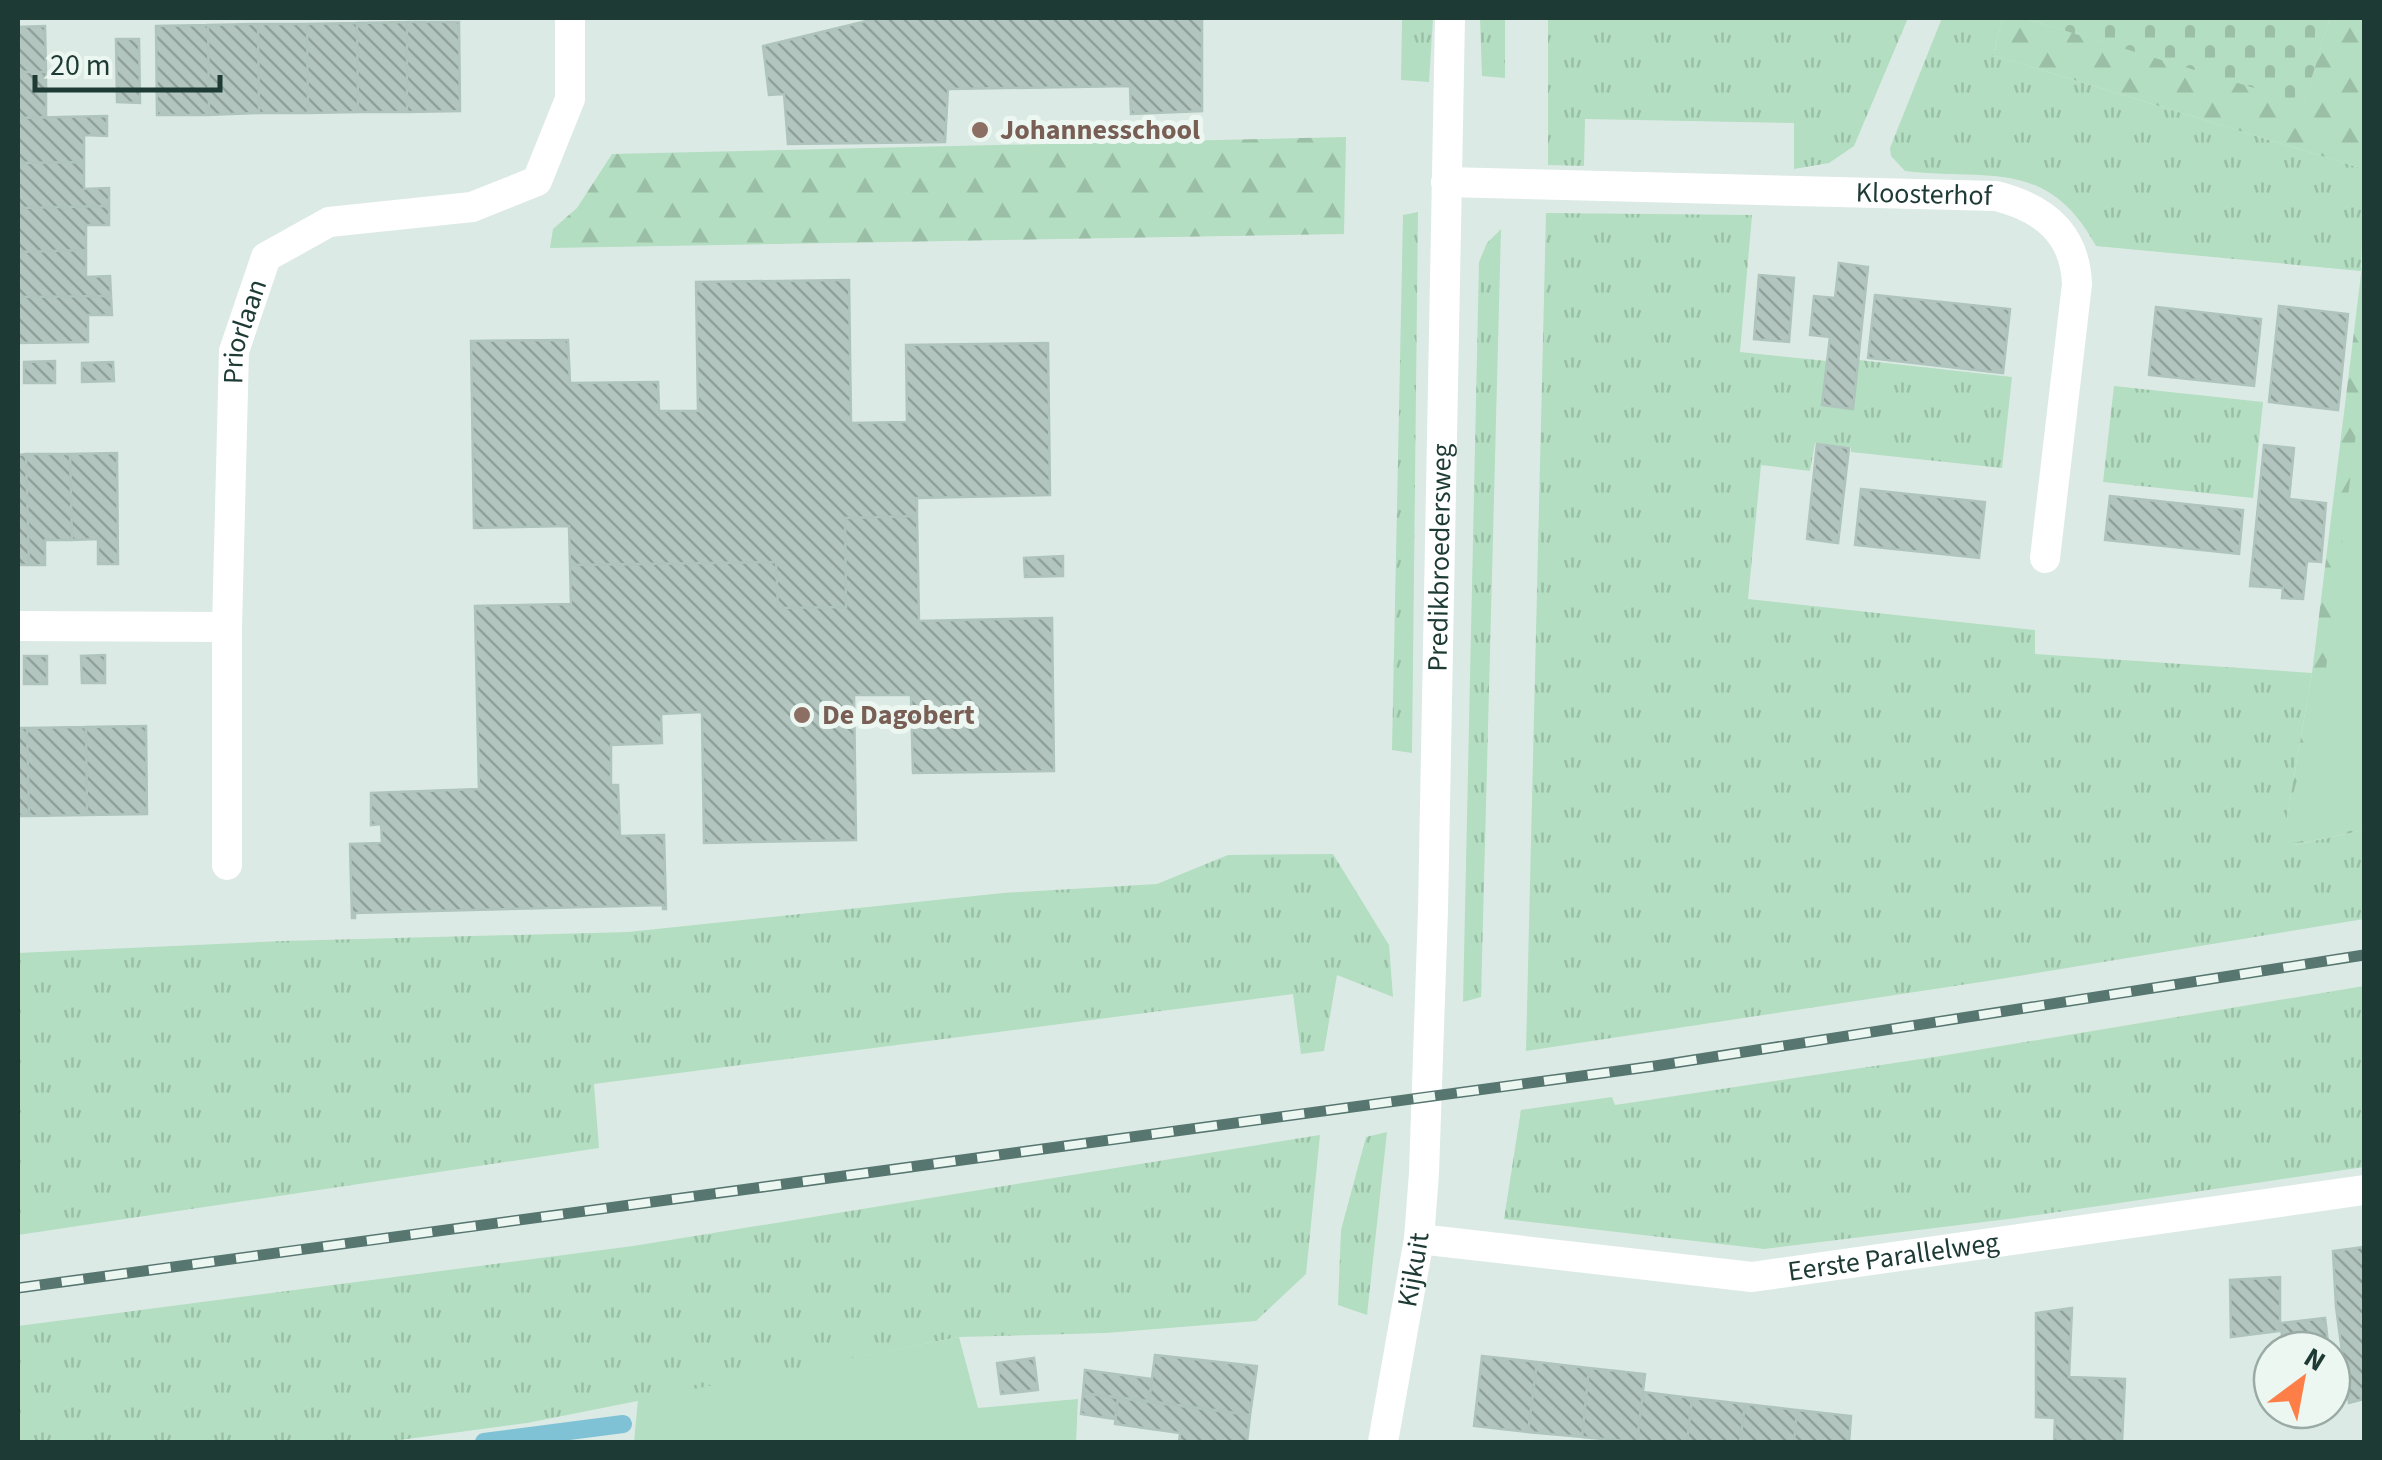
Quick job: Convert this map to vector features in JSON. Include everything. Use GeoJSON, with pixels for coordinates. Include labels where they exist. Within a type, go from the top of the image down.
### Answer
{"type":"FeatureCollection","features":[{"type":"Feature","properties":{"kind":"street","name":"Priorlaan"},"geometry":{"type":"LineString","coordinates":[[228,865],[227,627],[234,351],[266,256],[329,222],[472,207],[537,181],[570,99],[570,18]]}},
{"type":"Feature","properties":{"kind":"street","name":"Predikbroedersweg"},"geometry":{"type":"LineString","coordinates":[[1426,1097],[1450,18]]}},
{"type":"Feature","properties":{"kind":"street","name":"Kloosterhof"},"geometry":{"type":"LineString","coordinates":[[1446,182],[1996,196],[2032,208],[2055,226],[2068,245],[2076,262],[2077,284],[2046,558]]}},
{"type":"Feature","properties":{"kind":"street"},"geometry":{"type":"LineString","coordinates":[[18,626],[227,627]]}},
{"type":"Feature","properties":{"kind":"street","name":"Kijkuit"},"geometry":{"type":"LineString","coordinates":[[1383,1442],[1419,1239],[1426,1097]]}},
{"type":"Feature","properties":{"kind":"street","name":"Eerste Parallelweg"},"geometry":{"type":"LineString","coordinates":[[1419,1239],[1752,1277],[2364,1190]]}},
{"type":"Feature","properties":{"kind":"green space"},"geometry":{"type":"Polygon","coordinates":[[[1402,18],[1433,18],[1429,82],[1401,80],[1402,18]]]}},
{"type":"Feature","properties":{"kind":"green space"},"geometry":{"type":"Polygon","coordinates":[[[1480,18],[1505,18],[1505,78],[1482,76],[1480,18]]]}},
{"type":"Feature","properties":{"kind":"green space"},"geometry":{"type":"Polygon","coordinates":[[[1548,18],[1908,18],[1854,146],[1829,163],[1794,169],[1794,123],[1585,119],[1584,166],[1548,165],[1548,18]]]}},
{"type":"Feature","properties":{"kind":"green space"},"geometry":{"type":"Polygon","coordinates":[[[1942,18],[2003,18],[1993,55],[2364,169],[2361,271],[2096,246],[2057,198],[2036,186],[1989,176],[1905,171],[1891,156],[1890,148],[1942,18]]]}},
{"type":"Feature","properties":{"kind":"green space"},"geometry":{"type":"Polygon","coordinates":[[[2003,18],[2023,18],[2304,102],[2330,18],[2364,18],[2364,169],[1993,55],[2003,18]]]}},
{"type":"Feature","properties":{"kind":"green space"},"geometry":{"type":"Polygon","coordinates":[[[2023,18],[2330,18],[2304,103],[2023,18]]]}},
{"type":"Feature","properties":{"kind":"green space"},"geometry":{"type":"Polygon","coordinates":[[[1346,137],[1344,234],[550,248],[553,229],[577,208],[612,154],[1346,137]]]}},
{"type":"Feature","properties":{"kind":"green space"},"geometry":{"type":"Polygon","coordinates":[[[1418,212],[1412,753],[1392,750],[1403,215],[1418,212]]]}},
{"type":"Feature","properties":{"kind":"green space"},"geometry":{"type":"Polygon","coordinates":[[[1546,213],[1752,215],[1740,352],[1827,361],[1822,405],[1853,408],[1859,360],[2012,377],[2002,468],[1851,452],[1851,447],[1815,443],[1810,471],[1761,465],[1748,599],[2035,630],[2035,654],[2312,673],[2285,829],[2295,845],[2364,830],[2364,919],[1526,1051],[1546,213]]]}},
{"type":"Feature","properties":{"kind":"green space"},"geometry":{"type":"Polygon","coordinates":[[[1501,229],[1481,997],[1463,1002],[1479,262],[1487,243],[1501,229]]]}},
{"type":"Feature","properties":{"kind":"green space"},"geometry":{"type":"Polygon","coordinates":[[[2364,250],[2364,830],[2294,845],[2285,829],[2312,673],[2364,250]]]}},
{"type":"Feature","properties":{"kind":"green space"},"geometry":{"type":"Polygon","coordinates":[[[2364,371],[2364,828],[2279,846],[2325,676],[2364,371]]]}},
{"type":"Feature","properties":{"kind":"green space"},"geometry":{"type":"Polygon","coordinates":[[[2114,386],[2263,402],[2253,498],[2103,482],[2114,386]]]}},
{"type":"Feature","properties":{"kind":"green space"},"geometry":{"type":"Polygon","coordinates":[[[1333,854],[1389,945],[1393,997],[1337,975],[1324,1051],[1301,1054],[1293,994],[594,1084],[599,1148],[18,1235],[18,953],[628,932],[1003,893],[1157,884],[1228,855],[1333,854]]]}},
{"type":"Feature","properties":{"kind":"green space"},"geometry":{"type":"Polygon","coordinates":[[[2364,986],[2364,1167],[2016,1218],[1764,1249],[1504,1219],[1521,1110],[1612,1097],[1615,1105],[2364,986]]]}},
{"type":"Feature","properties":{"kind":"green space"},"geometry":{"type":"Polygon","coordinates":[[[1387,1132],[1367,1315],[1338,1305],[1341,1230],[1366,1137],[1387,1132]]]}},
{"type":"Feature","properties":{"kind":"green space"},"geometry":{"type":"Polygon","coordinates":[[[1320,1135],[1306,1274],[1256,1321],[1106,1333],[959,1337],[527,1423],[385,1442],[18,1442],[18,1326],[633,1246],[1320,1135]]]}},
{"type":"Feature","properties":{"kind":"green space"},"geometry":{"type":"Polygon","coordinates":[[[959,1337],[978,1408],[1078,1399],[1076,1442],[634,1442],[638,1400],[959,1337]]]}},
{"type":"Feature","properties":{"kind":"building"},"geometry":{"type":"Polygon","coordinates":[[[879,18],[1202,18],[1202,111],[1131,114],[1130,86],[948,89],[945,142],[788,144],[784,94],[769,95],[763,46],[879,18]]]}},
{"type":"Feature","properties":{"kind":"building"},"geometry":{"type":"Polygon","coordinates":[[[407,22],[407,112],[358,112],[357,23],[407,22]]]}},
{"type":"Feature","properties":{"kind":"building"},"geometry":{"type":"Polygon","coordinates":[[[407,22],[459,22],[460,111],[407,112],[407,22]]]}},
{"type":"Feature","properties":{"kind":"building"},"geometry":{"type":"Polygon","coordinates":[[[357,23],[358,112],[308,113],[307,24],[357,23]]]}},
{"type":"Feature","properties":{"kind":"building"},"geometry":{"type":"Polygon","coordinates":[[[258,24],[307,24],[308,113],[259,113],[258,24]]]}},
{"type":"Feature","properties":{"kind":"building"},"geometry":{"type":"Polygon","coordinates":[[[258,24],[259,113],[209,115],[208,25],[258,24]]]}},
{"type":"Feature","properties":{"kind":"building"},"geometry":{"type":"Polygon","coordinates":[[[208,25],[209,115],[157,115],[156,26],[208,25]]]}},
{"type":"Feature","properties":{"kind":"building"},"geometry":{"type":"Polygon","coordinates":[[[45,26],[46,72],[18,72],[18,27],[45,26]]]}},
{"type":"Feature","properties":{"kind":"building"},"geometry":{"type":"Polygon","coordinates":[[[116,39],[139,39],[140,103],[117,102],[116,39]]]}},
{"type":"Feature","properties":{"kind":"building"},"geometry":{"type":"Polygon","coordinates":[[[18,72],[46,72],[46,117],[18,118],[18,72]]]}},
{"type":"Feature","properties":{"kind":"building"},"geometry":{"type":"Polygon","coordinates":[[[107,116],[107,136],[84,135],[84,162],[18,163],[18,118],[107,116]]]}},
{"type":"Feature","properties":{"kind":"building"},"geometry":{"type":"Polygon","coordinates":[[[84,162],[84,189],[109,188],[109,206],[18,208],[18,163],[84,162]]]}},
{"type":"Feature","properties":{"kind":"building"},"geometry":{"type":"Polygon","coordinates":[[[109,206],[109,225],[86,225],[86,250],[18,252],[18,208],[109,206]]]}},
{"type":"Feature","properties":{"kind":"building"},"geometry":{"type":"Polygon","coordinates":[[[86,250],[86,277],[110,276],[111,296],[18,297],[18,252],[86,250]]]}},
{"type":"Feature","properties":{"kind":"building"},"geometry":{"type":"Polygon","coordinates":[[[1839,263],[1868,267],[1853,409],[1822,405],[1830,337],[1810,335],[1814,296],[1835,298],[1839,263]]]}},
{"type":"Feature","properties":{"kind":"building"},"geometry":{"type":"Polygon","coordinates":[[[1759,275],[1794,278],[1789,342],[1754,339],[1759,275]]]}},
{"type":"Feature","properties":{"kind":"building"},"geometry":{"type":"Polygon","coordinates":[[[849,280],[851,423],[907,422],[906,345],[1048,343],[1050,495],[917,498],[917,516],[845,518],[846,607],[778,608],[776,562],[570,565],[569,526],[474,528],[471,341],[568,340],[570,383],[658,382],[659,411],[698,411],[696,282],[849,280]]]}},
{"type":"Feature","properties":{"kind":"building"},"geometry":{"type":"Polygon","coordinates":[[[1875,295],[2010,309],[2003,373],[1868,358],[1875,295]]]}},
{"type":"Feature","properties":{"kind":"building"},"geometry":{"type":"Polygon","coordinates":[[[111,296],[112,315],[88,315],[88,342],[18,343],[18,297],[111,296]]]}},
{"type":"Feature","properties":{"kind":"building"},"geometry":{"type":"Polygon","coordinates":[[[2279,306],[2348,314],[2338,410],[2269,402],[2279,306]]]}},
{"type":"Feature","properties":{"kind":"building"},"geometry":{"type":"Polygon","coordinates":[[[2156,307],[2261,319],[2254,386],[2149,375],[2156,307]]]}},
{"type":"Feature","properties":{"kind":"building"},"geometry":{"type":"Polygon","coordinates":[[[55,361],[55,383],[24,383],[24,362],[55,361]]]}},
{"type":"Feature","properties":{"kind":"building"},"geometry":{"type":"Polygon","coordinates":[[[113,362],[114,381],[82,382],[82,363],[113,362]]]}},
{"type":"Feature","properties":{"kind":"building"},"geometry":{"type":"Polygon","coordinates":[[[1817,444],[1849,448],[1838,543],[1807,539],[1817,444]]]}},
{"type":"Feature","properties":{"kind":"building"},"geometry":{"type":"Polygon","coordinates":[[[2264,445],[2294,448],[2289,499],[2326,503],[2321,562],[2307,561],[2303,599],[2282,598],[2283,588],[2250,586],[2264,445]]]}},
{"type":"Feature","properties":{"kind":"building"},"geometry":{"type":"Polygon","coordinates":[[[117,453],[118,564],[98,564],[98,539],[72,540],[70,454],[117,453]]]}},
{"type":"Feature","properties":{"kind":"building"},"geometry":{"type":"Polygon","coordinates":[[[26,454],[29,565],[18,565],[18,455],[26,454]]]}},
{"type":"Feature","properties":{"kind":"building"},"geometry":{"type":"Polygon","coordinates":[[[26,454],[70,454],[72,540],[45,540],[45,565],[29,565],[26,454]]]}},
{"type":"Feature","properties":{"kind":"building"},"geometry":{"type":"Polygon","coordinates":[[[1861,489],[1985,502],[1979,558],[1855,545],[1861,489]]]}},
{"type":"Feature","properties":{"kind":"building"},"geometry":{"type":"Polygon","coordinates":[[[2110,496],[2243,510],[2239,554],[2105,540],[2110,496]]]}},
{"type":"Feature","properties":{"kind":"building"},"geometry":{"type":"Polygon","coordinates":[[[917,516],[919,621],[1052,618],[1054,771],[913,773],[911,695],[854,695],[856,840],[704,843],[702,712],[661,714],[662,743],[611,745],[611,785],[618,785],[620,836],[664,835],[666,909],[663,905],[355,913],[352,918],[350,844],[382,843],[381,824],[371,825],[371,793],[479,789],[475,606],[571,604],[570,565],[776,562],[778,608],[846,607],[845,518],[917,516]]]}},
{"type":"Feature","properties":{"kind":"building"},"geometry":{"type":"Polygon","coordinates":[[[1063,556],[1063,576],[1025,577],[1024,558],[1063,556]]]}},
{"type":"Feature","properties":{"kind":"building"},"geometry":{"type":"Polygon","coordinates":[[[105,655],[105,683],[82,683],[81,656],[105,655]]]}},
{"type":"Feature","properties":{"kind":"building"},"geometry":{"type":"Polygon","coordinates":[[[24,656],[47,656],[47,684],[24,684],[24,656]]]}},
{"type":"Feature","properties":{"kind":"building"},"geometry":{"type":"Polygon","coordinates":[[[146,726],[147,814],[87,815],[86,727],[146,726]]]}},
{"type":"Feature","properties":{"kind":"building"},"geometry":{"type":"Polygon","coordinates":[[[86,727],[87,815],[29,816],[27,728],[86,727]]]}},
{"type":"Feature","properties":{"kind":"building"},"geometry":{"type":"Polygon","coordinates":[[[18,728],[27,728],[29,816],[18,816],[18,728]]]}},
{"type":"Feature","properties":{"kind":"building"},"geometry":{"type":"Polygon","coordinates":[[[2364,1247],[2364,1399],[2352,1402],[2352,1330],[2339,1330],[2333,1251],[2364,1247]]]}},
{"type":"Feature","properties":{"kind":"building"},"geometry":{"type":"Polygon","coordinates":[[[2280,1277],[2280,1330],[2252,1330],[2252,1334],[2231,1337],[2230,1280],[2280,1277]]]}},
{"type":"Feature","properties":{"kind":"building"},"geometry":{"type":"Polygon","coordinates":[[[2072,1308],[2069,1377],[2125,1379],[2122,1442],[2054,1442],[2055,1418],[2036,1417],[2036,1313],[2072,1308]]]}},
{"type":"Feature","properties":{"kind":"building"},"geometry":{"type":"Polygon","coordinates":[[[2325,1318],[2326,1330],[2282,1330],[2281,1323],[2325,1318]]]}},
{"type":"Feature","properties":{"kind":"building"},"geometry":{"type":"Polygon","coordinates":[[[1155,1355],[1257,1366],[1250,1415],[1149,1401],[1155,1355]]]}},
{"type":"Feature","properties":{"kind":"building"},"geometry":{"type":"Polygon","coordinates":[[[1482,1356],[1537,1362],[1528,1432],[1474,1426],[1482,1356]]]}},
{"type":"Feature","properties":{"kind":"building"},"geometry":{"type":"Polygon","coordinates":[[[1034,1358],[1038,1390],[1001,1394],[997,1363],[1034,1358]]]}},
{"type":"Feature","properties":{"kind":"building"},"geometry":{"type":"Polygon","coordinates":[[[1537,1362],[1589,1368],[1582,1437],[1528,1432],[1537,1362]]]}},
{"type":"Feature","properties":{"kind":"building"},"geometry":{"type":"Polygon","coordinates":[[[1589,1368],[1645,1374],[1637,1442],[1582,1437],[1589,1368]]]}},
{"type":"Feature","properties":{"kind":"building"},"geometry":{"type":"Polygon","coordinates":[[[1085,1370],[1152,1379],[1149,1401],[1083,1393],[1085,1370]]]}},
{"type":"Feature","properties":{"kind":"building"},"geometry":{"type":"Polygon","coordinates":[[[1643,1392],[1692,1398],[1687,1442],[1637,1442],[1643,1392]]]}},
{"type":"Feature","properties":{"kind":"building"},"geometry":{"type":"Polygon","coordinates":[[[1083,1393],[1118,1398],[1115,1419],[1081,1414],[1083,1393]]]}},
{"type":"Feature","properties":{"kind":"building"},"geometry":{"type":"Polygon","coordinates":[[[1118,1398],[1250,1415],[1247,1442],[1179,1442],[1180,1433],[1115,1424],[1118,1398]]]}},
{"type":"Feature","properties":{"kind":"building"},"geometry":{"type":"Polygon","coordinates":[[[1692,1398],[1745,1404],[1740,1442],[1687,1442],[1692,1398]]]}},
{"type":"Feature","properties":{"kind":"building"},"geometry":{"type":"Polygon","coordinates":[[[1745,1404],[1797,1410],[1794,1442],[1740,1442],[1745,1404]]]}},
{"type":"Feature","properties":{"kind":"building"},"geometry":{"type":"Polygon","coordinates":[[[1797,1410],[1851,1416],[1849,1442],[1794,1442],[1797,1410]]]}},
{"type":"Feature","properties":{"kind":"waterway"},"geometry":{"type":"LineString","coordinates":[[484,1442],[623,1424]]}},
{"type":"Feature","properties":{"kind":"railway"},"geometry":{"type":"LineString","coordinates":[[18,1288],[1655,1066],[2364,955]]}},
{"type":"Feature","properties":{"kind":"place","name":"Johannesschool"},"geometry":{"type":"Point","coordinates":[980,130]}},
{"type":"Feature","properties":{"kind":"place","name":"De Dagobert"},"geometry":{"type":"Point","coordinates":[802,715]}}]}
